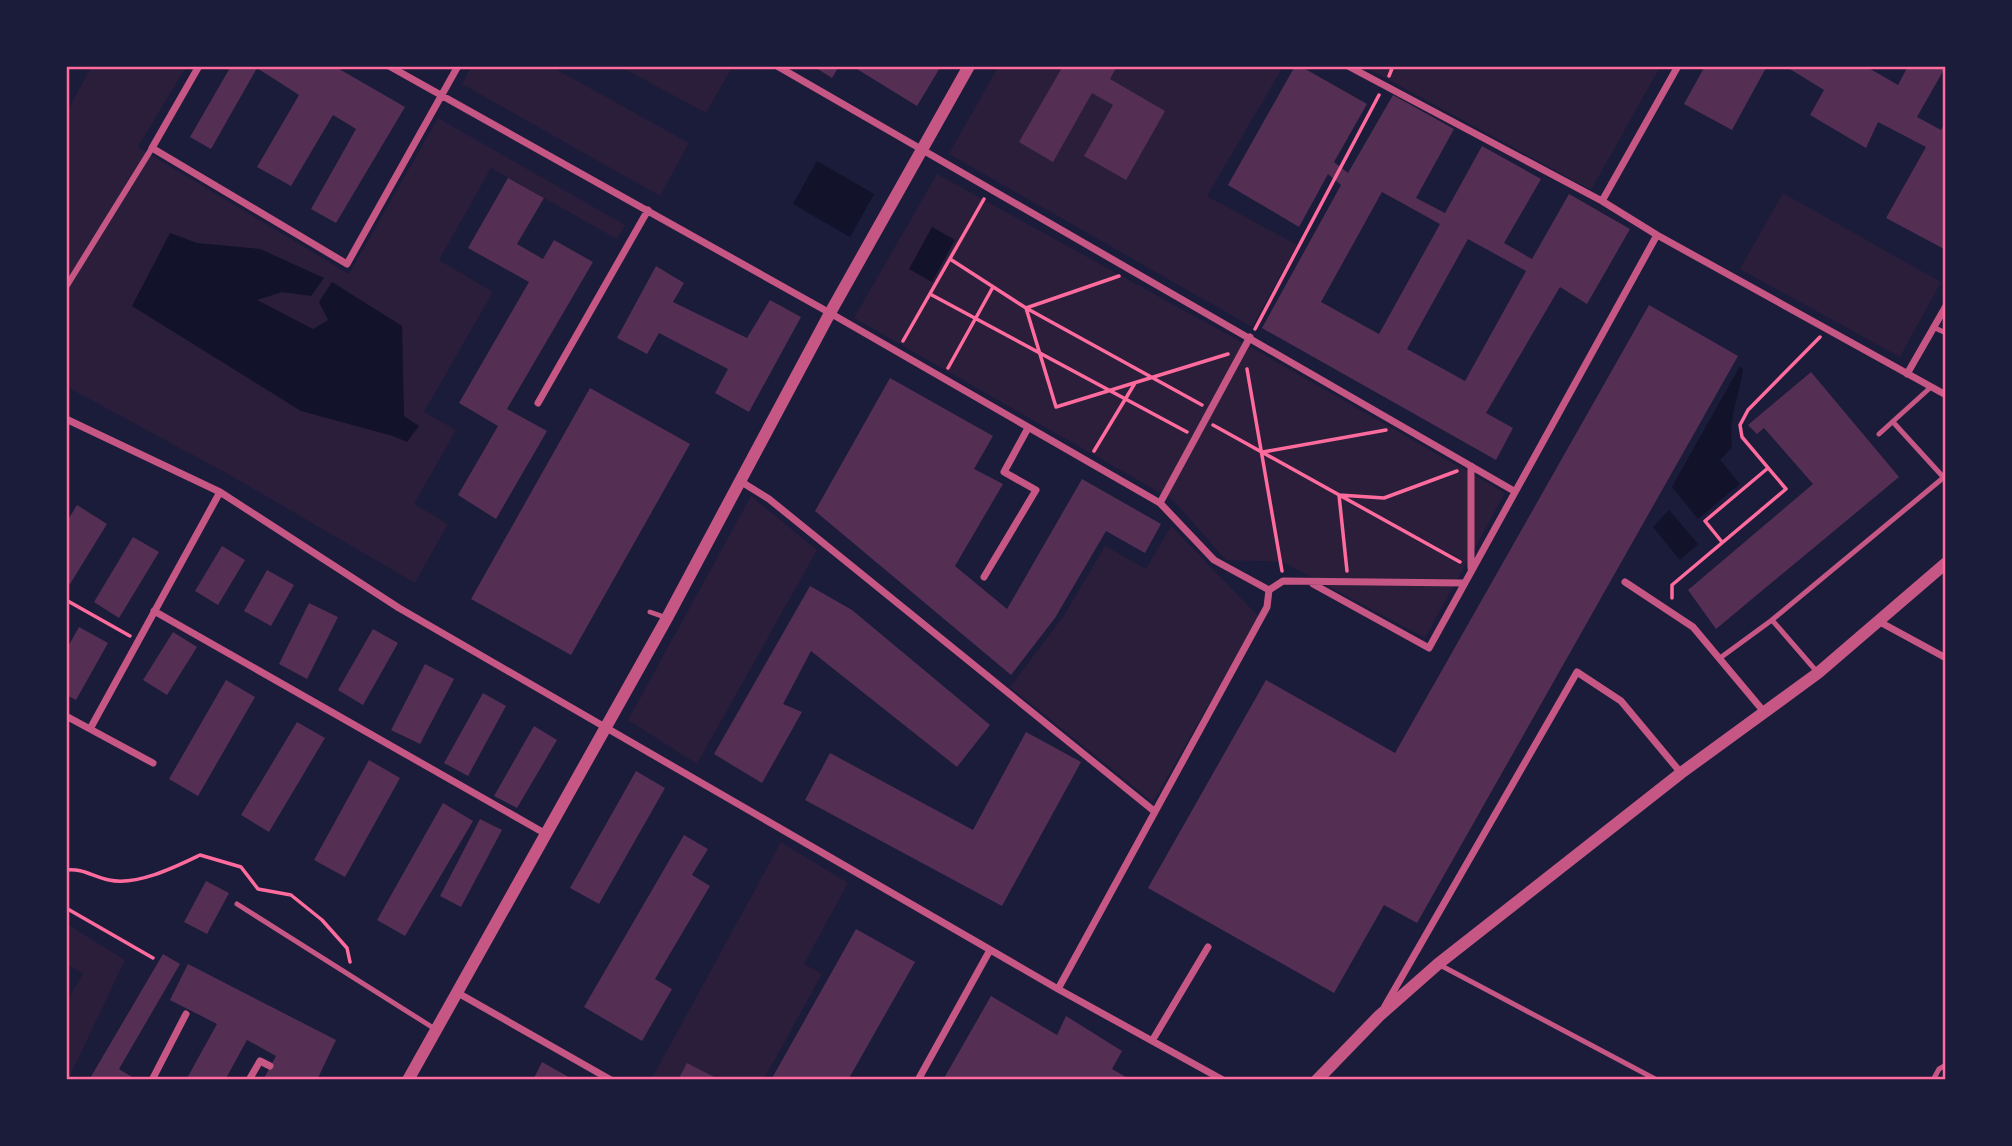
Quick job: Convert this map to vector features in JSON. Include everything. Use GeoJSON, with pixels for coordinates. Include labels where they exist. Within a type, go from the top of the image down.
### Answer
{"type":"FeatureCollection","features":[{"type":"Feature","properties":{"kind":"street"},"geometry":{"type":"LineString","coordinates":[[66,287],[200,66]]}},
{"type":"Feature","properties":{"kind":"street"},"geometry":{"type":"LineString","coordinates":[[389,66],[830,313],[1160,503],[1214,560],[1269,590]]}},
{"type":"Feature","properties":{"kind":"street"},"geometry":{"type":"LineString","coordinates":[[152,148],[347,264],[458,66]]}},
{"type":"Feature","properties":{"kind":"street"},"geometry":{"type":"LineString","coordinates":[[777,66],[1514,491]]}},
{"type":"Feature","properties":{"kind":"street"},"geometry":{"type":"LineString","coordinates":[[408,1080],[667,618],[830,313],[969,66]]}},
{"type":"Feature","properties":{"kind":"street"},"geometry":{"type":"LineString","coordinates":[[1348,66],[1602,201],[1657,235],[1945,395]]}},
{"type":"Feature","properties":{"kind":"street"},"geometry":{"type":"LineString","coordinates":[[1602,201],[1678,66]]}},
{"type":"Feature","properties":{"kind":"street"},"geometry":{"type":"LineString","coordinates":[[538,403],[648,210]]}},
{"type":"Feature","properties":{"kind":"street"},"geometry":{"type":"LineString","coordinates":[[1312,583],[1429,648],[1657,235]]}},
{"type":"Feature","properties":{"kind":"street"},"geometry":{"type":"LineString","coordinates":[[1907,374],[1945,306]]}},
{"type":"Feature","properties":{"kind":"street"},"geometry":{"type":"LineString","coordinates":[[1160,503],[1250,337]]}},
{"type":"Feature","properties":{"kind":"street"},"geometry":{"type":"LineString","coordinates":[[66,419],[220,492],[399,608],[1058,989],[1223,1080]]}},
{"type":"Feature","properties":{"kind":"street"},"geometry":{"type":"LineString","coordinates":[[984,577],[1036,490],[1004,472],[1028,428]]}},
{"type":"Feature","properties":{"kind":"street"},"geometry":{"type":"LineString","coordinates":[[1471,466],[1471,569]]}},
{"type":"Feature","properties":{"kind":"street"},"geometry":{"type":"LineString","coordinates":[[740,480],[780,508],[1154,811]]}},
{"type":"Feature","properties":{"kind":"street"},"geometry":{"type":"LineString","coordinates":[[90,729],[220,492]]}},
{"type":"Feature","properties":{"kind":"street"},"geometry":{"type":"LineString","coordinates":[[1317,1080],[1379,1016],[1438,964],[1681,774],[1818,673],[1945,563]]}},
{"type":"Feature","properties":{"kind":"street"},"geometry":{"type":"LineString","coordinates":[[1269,590],[1283,581],[1348,584],[1463,583]]}},
{"type":"Feature","properties":{"kind":"street"},"geometry":{"type":"LineString","coordinates":[[1625,582],[1693,627],[1765,713]]}},
{"type":"Feature","properties":{"kind":"street"},"geometry":{"type":"LineString","coordinates":[[1058,989],[1267,607],[1269,590]]}},
{"type":"Feature","properties":{"kind":"street"},"geometry":{"type":"LineString","coordinates":[[154,611],[546,834]]}},
{"type":"Feature","properties":{"kind":"street"},"geometry":{"type":"LineString","coordinates":[[1878,621],[1945,658]]}},
{"type":"Feature","properties":{"kind":"street"},"geometry":{"type":"LineString","coordinates":[[1379,1016],[1577,672],[1621,701],[1681,774]]}},
{"type":"Feature","properties":{"kind":"street"},"geometry":{"type":"LineString","coordinates":[[66,716],[153,763]]}},
{"type":"Feature","properties":{"kind":"street"},"geometry":{"type":"LineString","coordinates":[[1152,1041],[1208,947]]}},
{"type":"Feature","properties":{"kind":"street"},"geometry":{"type":"LineString","coordinates":[[918,1080],[990,950]]}},
{"type":"Feature","properties":{"kind":"street"},"geometry":{"type":"LineString","coordinates":[[458,993],[611,1080]]}},
{"type":"Feature","properties":{"kind":"street"},"geometry":{"type":"LineString","coordinates":[[152,1080],[187,1014]]}},
{"type":"Feature","properties":{"kind":"street"},"geometry":{"type":"LineString","coordinates":[[249,1080],[260,1061],[270,1066]]}},
{"type":"Feature","properties":{"kind":"lane"},"geometry":{"type":"LineString","coordinates":[[1933,327],[1945,334]]}},
{"type":"Feature","properties":{"kind":"lane"},"geometry":{"type":"LineString","coordinates":[[1879,434],[1931,387]]}},
{"type":"Feature","properties":{"kind":"lane"},"geometry":{"type":"LineString","coordinates":[[1720,658],[1772,620],[1945,479],[1893,422]]}},
{"type":"Feature","properties":{"kind":"lane"},"geometry":{"type":"LineString","coordinates":[[650,612],[667,618]]}},
{"type":"Feature","properties":{"kind":"lane"},"geometry":{"type":"LineString","coordinates":[[1772,620],[1818,673]]}},
{"type":"Feature","properties":{"kind":"lane"},"geometry":{"type":"LineString","coordinates":[[237,904],[436,1030]]}},
{"type":"Feature","properties":{"kind":"lane"},"geometry":{"type":"LineString","coordinates":[[1438,964],[1657,1080]]}},
{"type":"Feature","properties":{"kind":"lane"},"geometry":{"type":"LineString","coordinates":[[1933,1080],[1939,1069],[1945,1065]]}},
{"type":"Feature","properties":{"kind":"path"},"geometry":{"type":"LineString","coordinates":[[1250,337],[1385,85]]}},
{"type":"Feature","properties":{"kind":"path"},"geometry":{"type":"LineString","coordinates":[[896,352],[990,189]]}},
{"type":"Feature","properties":{"kind":"path"},"geometry":{"type":"LineString","coordinates":[[950,260],[1026,308],[1211,410]]}},
{"type":"Feature","properties":{"kind":"path"},"geometry":{"type":"LineString","coordinates":[[1026,308],[1134,271]]}},
{"type":"Feature","properties":{"kind":"path"},"geometry":{"type":"LineString","coordinates":[[942,378],[993,287]]}},
{"type":"Feature","properties":{"kind":"path"},"geometry":{"type":"LineString","coordinates":[[930,294],[1196,437]]}},
{"type":"Feature","properties":{"kind":"path"},"geometry":{"type":"LineString","coordinates":[[1026,308],[1056,407],[1244,349],[1283,581]]}},
{"type":"Feature","properties":{"kind":"path"},"geometry":{"type":"LineString","coordinates":[[1669,612],[1672,585],[1786,489],[1741,438],[1740,425],[1748,410],[1827,330]]}},
{"type":"Feature","properties":{"kind":"path"},"geometry":{"type":"LineString","coordinates":[[1087,461],[1135,383]]}},
{"type":"Feature","properties":{"kind":"path"},"geometry":{"type":"LineString","coordinates":[[1205,421],[1471,569]]}},
{"type":"Feature","properties":{"kind":"path"},"geometry":{"type":"LineString","coordinates":[[1261,452],[1404,427]]}},
{"type":"Feature","properties":{"kind":"path"},"geometry":{"type":"LineString","coordinates":[[1339,495],[1384,498],[1471,466]]}},
{"type":"Feature","properties":{"kind":"path"},"geometry":{"type":"LineString","coordinates":[[1722,542],[1705,521],[1768,467]]}},
{"type":"Feature","properties":{"kind":"path"},"geometry":{"type":"LineString","coordinates":[[1339,495],[1348,584]]}},
{"type":"Feature","properties":{"kind":"path"},"geometry":{"type":"LineString","coordinates":[[66,600],[138,641]]}},
{"type":"Feature","properties":{"kind":"path"},"geometry":{"type":"LineString","coordinates":[[66,870],[78,869]]}},
{"type":"Feature","properties":{"kind":"path"},"geometry":{"type":"LineString","coordinates":[[66,908],[153,958]]}},
{"type":"Feature","properties":{"kind":"shaded area"},"geometry":{"type":"Polygon","coordinates":[[[91,67],[186,67],[138,147],[349,274],[438,118],[625,225],[617,239],[491,168],[439,260],[493,292],[424,412],[456,430],[414,504],[448,524],[415,583],[228,474],[67,387],[67,112],[91,67]]]}},
{"type":"Feature","properties":{"kind":"shaded area"},"geometry":{"type":"Polygon","coordinates":[[[471,67],[552,67],[689,143],[660,196],[462,84],[471,67]]]}},
{"type":"Feature","properties":{"kind":"shaded area"},"geometry":{"type":"Polygon","coordinates":[[[621,67],[732,67],[706,113],[621,67]]]}},
{"type":"Feature","properties":{"kind":"shaded area"},"geometry":{"type":"Polygon","coordinates":[[[998,67],[1283,67],[1207,196],[1297,245],[1252,327],[949,154],[998,67]]]}},
{"type":"Feature","properties":{"kind":"shaded area"},"geometry":{"type":"Polygon","coordinates":[[[1365,67],[1660,67],[1591,190],[1365,67]]]}},
{"type":"Feature","properties":{"kind":"shaded area"},"geometry":{"type":"Polygon","coordinates":[[[817,161],[874,194],[850,237],[793,204],[817,161]]]}},
{"type":"Feature","properties":{"kind":"shaded area"},"geometry":{"type":"Polygon","coordinates":[[[937,174],[1254,349],[1505,493],[1425,638],[1283,562],[1226,560],[1173,500],[854,318],[937,174]]]}},
{"type":"Feature","properties":{"kind":"shaded area"},"geometry":{"type":"Polygon","coordinates":[[[1783,193],[1941,282],[1900,357],[1740,269],[1783,193]]]}},
{"type":"Feature","properties":{"kind":"shaded area"},"geometry":{"type":"Polygon","coordinates":[[[932,227],[955,240],[932,282],[909,269],[932,227]]]}},
{"type":"Feature","properties":{"kind":"shaded area"},"geometry":{"type":"Polygon","coordinates":[[[170,233],[197,243],[260,249],[324,278],[311,296],[282,292],[257,300],[313,329],[328,320],[319,302],[332,282],[402,326],[404,416],[419,426],[407,442],[301,411],[132,306],[170,233]]]}},
{"type":"Feature","properties":{"kind":"shaded area"},"geometry":{"type":"Polygon","coordinates":[[[1740,366],[1743,369],[1733,416],[1732,447],[1720,460],[1740,484],[1698,519],[1672,487],[1740,366]]]}},
{"type":"Feature","properties":{"kind":"shaded area"},"geometry":{"type":"Polygon","coordinates":[[[751,496],[817,550],[697,764],[628,720],[751,496]]]}},
{"type":"Feature","properties":{"kind":"shaded area"},"geometry":{"type":"Polygon","coordinates":[[[1669,510],[1698,544],[1680,560],[1653,527],[1669,510]]]}},
{"type":"Feature","properties":{"kind":"shaded area"},"geometry":{"type":"Polygon","coordinates":[[[1171,526],[1259,617],[1153,802],[1010,687],[1065,614],[1105,546],[1146,569],[1171,526]]]}},
{"type":"Feature","properties":{"kind":"shaded area"},"geometry":{"type":"Polygon","coordinates":[[[781,842],[848,883],[804,964],[822,974],[764,1079],[651,1080],[781,842]]]}},
{"type":"Feature","properties":{"kind":"shaded area"},"geometry":{"type":"Polygon","coordinates":[[[67,924],[125,960],[68,1080],[67,1001],[83,974],[67,964],[67,924]]]}},
{"type":"Feature","properties":{"kind":"building"},"geometry":{"type":"Polygon","coordinates":[[[231,66],[334,66],[405,107],[336,223],[311,209],[356,129],[333,115],[291,186],[257,167],[299,95],[257,68],[211,149],[190,137],[231,66]]]}},
{"type":"Feature","properties":{"kind":"building"},"geometry":{"type":"Polygon","coordinates":[[[813,66],[839,66],[832,78],[813,66]]]}},
{"type":"Feature","properties":{"kind":"building"},"geometry":{"type":"Polygon","coordinates":[[[852,66],[941,66],[917,106],[852,66]]]}},
{"type":"Feature","properties":{"kind":"building"},"geometry":{"type":"Polygon","coordinates":[[[1063,66],[1117,66],[1110,79],[1165,111],[1126,180],[1084,156],[1113,105],[1092,93],[1053,162],[1019,142],[1063,66]]]}},
{"type":"Feature","properties":{"kind":"building"},"geometry":{"type":"Polygon","coordinates":[[[1295,66],[1300,66],[1367,104],[1334,162],[1348,173],[1393,95],[1454,129],[1416,198],[1445,213],[1482,146],[1541,179],[1504,243],[1532,259],[1569,194],[1630,229],[1587,304],[1560,287],[1486,413],[1513,428],[1496,460],[1262,328],[1341,185],[1328,174],[1299,227],[1228,185],[1295,66]],[[1382,192],[1321,302],[1379,334],[1440,224],[1382,192]],[[1468,239],[1407,349],[1465,381],[1526,271],[1468,239]]]}},
{"type":"Feature","properties":{"kind":"building"},"geometry":{"type":"Polygon","coordinates":[[[1705,66],[1767,66],[1732,130],[1684,104],[1705,66]]]}},
{"type":"Feature","properties":{"kind":"building"},"geometry":{"type":"Polygon","coordinates":[[[1785,66],[1865,66],[1898,85],[1908,66],[1946,66],[1917,117],[1941,130],[1946,122],[1946,250],[1886,218],[1926,147],[1878,122],[1866,148],[1810,115],[1824,90],[1785,66]]]}},
{"type":"Feature","properties":{"kind":"building"},"geometry":{"type":"Polygon","coordinates":[[[508,178],[544,198],[517,244],[543,259],[554,240],[593,262],[507,409],[547,431],[496,519],[458,495],[498,426],[459,403],[529,282],[468,248],[508,178]]]}},
{"type":"Feature","properties":{"kind":"building"},"geometry":{"type":"Polygon","coordinates":[[[656,266],[684,283],[673,302],[747,338],[770,300],[801,317],[749,412],[715,393],[728,369],[659,333],[647,354],[617,338],[656,266]]]}},
{"type":"Feature","properties":{"kind":"building"},"geometry":{"type":"Polygon","coordinates":[[[1649,305],[1738,356],[1417,923],[1384,905],[1334,993],[1148,888],[1266,680],[1395,753],[1649,305]]]}},
{"type":"Feature","properties":{"kind":"building"},"geometry":{"type":"Polygon","coordinates":[[[1811,372],[1899,477],[1716,629],[1688,590],[1813,484],[1764,428],[1757,434],[1748,425],[1811,372]]]}},
{"type":"Feature","properties":{"kind":"building"},"geometry":{"type":"Polygon","coordinates":[[[890,378],[993,436],[974,469],[1003,484],[955,566],[1007,609],[1082,479],[1161,524],[1145,553],[1106,531],[1055,618],[1011,675],[815,511],[890,378]]]}},
{"type":"Feature","properties":{"kind":"building"},"geometry":{"type":"Polygon","coordinates":[[[590,388],[690,444],[571,655],[471,599],[590,388]]]}},
{"type":"Feature","properties":{"kind":"building"},"geometry":{"type":"Polygon","coordinates":[[[77,505],[107,524],[70,584],[66,582],[66,523],[77,505]]]}},
{"type":"Feature","properties":{"kind":"building"},"geometry":{"type":"Polygon","coordinates":[[[133,537],[159,552],[119,618],[94,602],[133,537]]]}},
{"type":"Feature","properties":{"kind":"building"},"geometry":{"type":"Polygon","coordinates":[[[222,546],[245,560],[218,605],[195,591],[222,546]]]}},
{"type":"Feature","properties":{"kind":"building"},"geometry":{"type":"Polygon","coordinates":[[[267,570],[294,585],[271,626],[244,611],[267,570]]]}},
{"type":"Feature","properties":{"kind":"building"},"geometry":{"type":"Polygon","coordinates":[[[810,586],[852,610],[990,725],[957,767],[811,651],[783,704],[802,712],[762,783],[714,754],[810,586]]]}},
{"type":"Feature","properties":{"kind":"building"},"geometry":{"type":"Polygon","coordinates":[[[309,603],[338,617],[307,679],[279,664],[309,603]]]}},
{"type":"Feature","properties":{"kind":"building"},"geometry":{"type":"Polygon","coordinates":[[[79,627],[108,643],[76,700],[66,695],[66,650],[79,627]]]}},
{"type":"Feature","properties":{"kind":"building"},"geometry":{"type":"Polygon","coordinates":[[[373,629],[398,643],[363,705],[338,690],[373,629]]]}},
{"type":"Feature","properties":{"kind":"building"},"geometry":{"type":"Polygon","coordinates":[[[173,632],[197,647],[167,695],[143,680],[173,632]]]}},
{"type":"Feature","properties":{"kind":"building"},"geometry":{"type":"Polygon","coordinates":[[[425,664],[454,679],[420,744],[391,730],[425,664]]]}},
{"type":"Feature","properties":{"kind":"building"},"geometry":{"type":"Polygon","coordinates":[[[226,680],[255,697],[198,796],[169,779],[226,680]]]}},
{"type":"Feature","properties":{"kind":"building"},"geometry":{"type":"Polygon","coordinates":[[[483,693],[506,706],[468,776],[444,763],[483,693]]]}},
{"type":"Feature","properties":{"kind":"building"},"geometry":{"type":"Polygon","coordinates":[[[297,722],[325,738],[269,832],[241,815],[297,722]]]}},
{"type":"Feature","properties":{"kind":"building"},"geometry":{"type":"Polygon","coordinates":[[[534,726],[557,740],[517,808],[494,796],[534,726]]]}},
{"type":"Feature","properties":{"kind":"building"},"geometry":{"type":"Polygon","coordinates":[[[1026,732],[1081,762],[1002,906],[805,800],[830,753],[973,830],[1026,732]]]}},
{"type":"Feature","properties":{"kind":"building"},"geometry":{"type":"Polygon","coordinates":[[[369,760],[400,778],[345,877],[314,860],[369,760]]]}},
{"type":"Feature","properties":{"kind":"building"},"geometry":{"type":"Polygon","coordinates":[[[636,771],[665,788],[599,904],[570,888],[636,771]]]}},
{"type":"Feature","properties":{"kind":"building"},"geometry":{"type":"Polygon","coordinates":[[[443,803],[473,821],[405,936],[377,920],[443,803]]]}},
{"type":"Feature","properties":{"kind":"building"},"geometry":{"type":"Polygon","coordinates":[[[480,819],[502,830],[461,907],[440,896],[480,819]]]}},
{"type":"Feature","properties":{"kind":"building"},"geometry":{"type":"Polygon","coordinates":[[[684,835],[708,849],[692,875],[710,886],[655,979],[672,989],[642,1041],[584,1007],[684,835]]]}},
{"type":"Feature","properties":{"kind":"building"},"geometry":{"type":"Polygon","coordinates":[[[206,881],[229,893],[207,934],[184,922],[206,881]]]}},
{"type":"Feature","properties":{"kind":"building"},"geometry":{"type":"Polygon","coordinates":[[[856,929],[915,962],[848,1080],[771,1080],[856,929]]]}},
{"type":"Feature","properties":{"kind":"building"},"geometry":{"type":"Polygon","coordinates":[[[163,954],[180,964],[119,1069],[137,1080],[89,1080],[163,954]]]}},
{"type":"Feature","properties":{"kind":"building"},"geometry":{"type":"Polygon","coordinates":[[[188,964],[336,1040],[317,1080],[263,1080],[276,1056],[247,1040],[225,1080],[186,1080],[217,1024],[170,1000],[188,964]]]}},
{"type":"Feature","properties":{"kind":"building"},"geometry":{"type":"Polygon","coordinates":[[[991,996],[1057,1035],[1066,1016],[1122,1051],[1112,1069],[1131,1080],[943,1080],[991,996]]]}},
{"type":"Feature","properties":{"kind":"building"},"geometry":{"type":"Polygon","coordinates":[[[542,1062],[574,1080],[533,1080],[542,1062]]]}},
{"type":"Feature","properties":{"kind":"building"},"geometry":{"type":"Polygon","coordinates":[[[687,1063],[720,1080],[681,1080],[679,1078],[687,1063]]]}}]}
